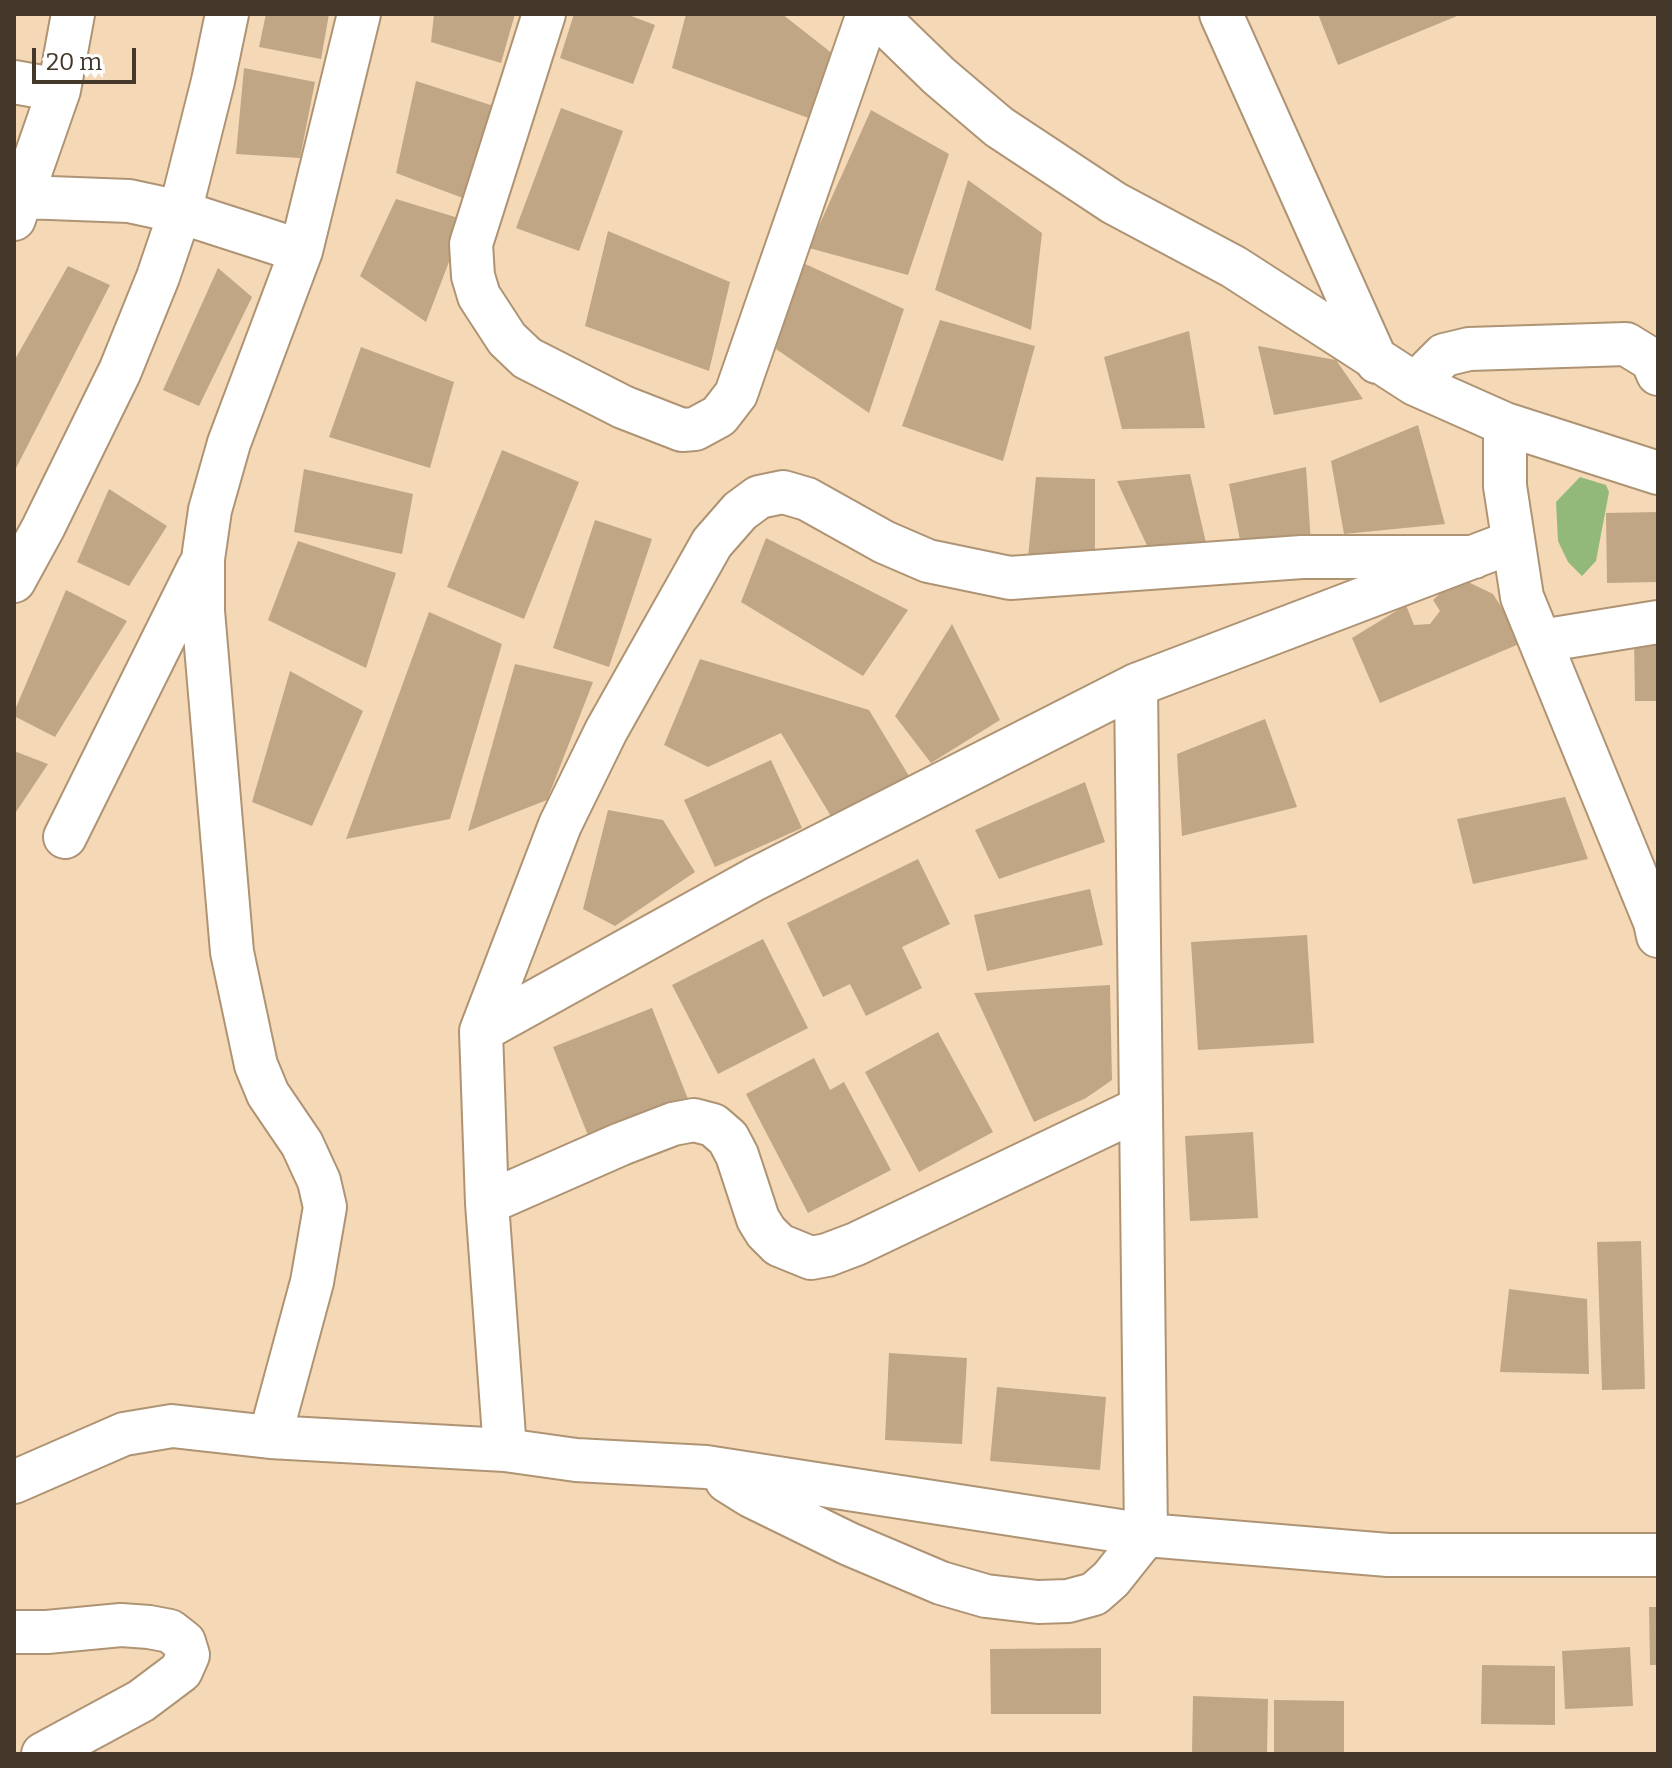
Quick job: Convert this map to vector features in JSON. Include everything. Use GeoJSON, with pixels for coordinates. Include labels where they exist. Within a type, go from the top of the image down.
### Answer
{"type":"FeatureCollection","features":[{"type":"Feature","properties":{"kind":"street"},"geometry":{"type":"LineString","coordinates":[[73,14],[59,90],[19,208],[129,201],[180,212],[301,251]]}},
{"type":"Feature","properties":{"kind":"street"},"geometry":{"type":"LineString","coordinates":[[14,581],[120,371],[158,277],[180,212],[227,14]]}},
{"type":"Feature","properties":{"kind":"street"},"geometry":{"type":"LineString","coordinates":[[270,1437],[312,1282],[325,1207],[319,1181],[302,1144],[268,1094],[256,1065],[232,952],[203,611],[203,559],[210,510],[229,443],[301,251],[359,14]]}},
{"type":"Feature","properties":{"kind":"street"},"geometry":{"type":"LineString","coordinates":[[544,14],[471,244],[473,276],[479,296],[507,339],[527,358],[623,407],[682,430],[695,429],[719,416],[736,394],[868,14]]}},
{"type":"Feature","properties":{"kind":"street"},"geometry":{"type":"LineString","coordinates":[[875,14],[939,76],[999,127],[1114,203],[1234,267],[1377,362],[1415,384],[1505,424],[1658,473]]}},
{"type":"Feature","properties":{"kind":"street"},"geometry":{"type":"LineString","coordinates":[[1221,14],[1377,362]]}},
{"type":"Feature","properties":{"kind":"street"},"geometry":{"type":"LineString","coordinates":[[14,82],[59,90]]}},
{"type":"Feature","properties":{"kind":"street"},"geometry":{"type":"LineString","coordinates":[[1415,384],[1444,355],[1469,349],[1626,344],[1652,360],[1658,374]]}},
{"type":"Feature","properties":{"kind":"street"},"geometry":{"type":"LineString","coordinates":[[1505,424],[1505,486],[1493,550],[1522,597],[1657,927]]}},
{"type":"Feature","properties":{"kind":"street"},"geometry":{"type":"LineString","coordinates":[[505,1450],[487,1203],[481,1031],[560,825],[606,731],[712,543],[740,511],[759,497],[783,492],[807,499],[884,542],[928,561],[1010,578],[1302,557],[1493,550]]}},
{"type":"Feature","properties":{"kind":"street"},"geometry":{"type":"LineString","coordinates":[[481,1031],[755,879],[1136,685],[1493,550]]}},
{"type":"Feature","properties":{"kind":"street"},"geometry":{"type":"LineString","coordinates":[[65,837],[203,559]]}},
{"type":"Feature","properties":{"kind":"street"},"geometry":{"type":"LineString","coordinates":[[1541,641],[1658,622]]}},
{"type":"Feature","properties":{"kind":"street"},"geometry":{"type":"LineString","coordinates":[[706,1467],[751,1496],[849,1544],[941,1583],[986,1596],[1038,1602],[1068,1601],[1094,1594],[1111,1579],[1146,1535],[1136,685]]}},
{"type":"Feature","properties":{"kind":"street"},"geometry":{"type":"LineString","coordinates":[[487,1203],[621,1144],[673,1124],[694,1120],[713,1125],[728,1138],[737,1155],[758,1219],[766,1232],[779,1245],[811,1258],[856,1244],[1141,1108]]}},
{"type":"Feature","properties":{"kind":"street"},"geometry":{"type":"LineString","coordinates":[[14,1482],[124,1434],[172,1426],[270,1437],[505,1450],[576,1460],[706,1467],[1146,1535],[1388,1555],[1658,1555]]}},
{"type":"Feature","properties":{"kind":"street"},"geometry":{"type":"LineString","coordinates":[[14,1632],[121,1625],[149,1627],[170,1631],[184,1642],[188,1655],[181,1671],[141,1701],[43,1754]]}},
{"type":"Feature","properties":{"kind":"green space"},"geometry":{"type":"Polygon","coordinates":[[[1580,477],[1606,485],[1609,492],[1596,561],[1582,576],[1568,562],[1558,541],[1556,502],[1580,477]]]}},
{"type":"Feature","properties":{"kind":"building"},"geometry":{"type":"Polygon","coordinates":[[[266,14],[329,14],[321,59],[259,47],[266,14]]]}},
{"type":"Feature","properties":{"kind":"building"},"geometry":{"type":"Polygon","coordinates":[[[434,14],[515,14],[501,63],[431,42],[434,14]]]}},
{"type":"Feature","properties":{"kind":"building"},"geometry":{"type":"Polygon","coordinates":[[[574,14],[626,14],[655,25],[633,84],[560,58],[574,14]]]}},
{"type":"Feature","properties":{"kind":"building"},"geometry":{"type":"Polygon","coordinates":[[[686,14],[782,14],[833,54],[814,120],[672,68],[686,14]]]}},
{"type":"Feature","properties":{"kind":"building"},"geometry":{"type":"Polygon","coordinates":[[[1318,14],[1462,14],[1338,65],[1318,14]]]}},
{"type":"Feature","properties":{"kind":"building"},"geometry":{"type":"Polygon","coordinates":[[[244,68],[315,82],[300,158],[236,154],[244,68]]]}},
{"type":"Feature","properties":{"kind":"building"},"geometry":{"type":"Polygon","coordinates":[[[416,81],[500,108],[471,201],[396,173],[416,81]]]}},
{"type":"Feature","properties":{"kind":"building"},"geometry":{"type":"Polygon","coordinates":[[[561,108],[623,131],[579,251],[516,228],[561,108]]]}},
{"type":"Feature","properties":{"kind":"building"},"geometry":{"type":"Polygon","coordinates":[[[871,110],[949,154],[908,275],[809,248],[871,110]]]}},
{"type":"Feature","properties":{"kind":"building"},"geometry":{"type":"Polygon","coordinates":[[[968,180],[1042,233],[1031,330],[935,290],[968,180]]]}},
{"type":"Feature","properties":{"kind":"building"},"geometry":{"type":"Polygon","coordinates":[[[396,199],[465,220],[426,322],[360,276],[396,199]]]}},
{"type":"Feature","properties":{"kind":"building"},"geometry":{"type":"Polygon","coordinates":[[[608,231],[730,282],[709,371],[585,326],[608,231]]]}},
{"type":"Feature","properties":{"kind":"building"},"geometry":{"type":"Polygon","coordinates":[[[803,263],[904,309],[869,413],[776,349],[803,263]]]}},
{"type":"Feature","properties":{"kind":"building"},"geometry":{"type":"Polygon","coordinates":[[[68,266],[110,285],[14,472],[14,361],[68,266]]]}},
{"type":"Feature","properties":{"kind":"building"},"geometry":{"type":"Polygon","coordinates":[[[218,268],[252,297],[199,406],[163,390],[218,268]]]}},
{"type":"Feature","properties":{"kind":"building"},"geometry":{"type":"Polygon","coordinates":[[[940,320],[1035,346],[1003,461],[902,426],[940,320]]]}},
{"type":"Feature","properties":{"kind":"building"},"geometry":{"type":"Polygon","coordinates":[[[1189,331],[1205,428],[1122,429],[1104,357],[1189,331]]]}},
{"type":"Feature","properties":{"kind":"building"},"geometry":{"type":"Polygon","coordinates":[[[1258,346],[1336,360],[1363,399],[1274,415],[1258,346]]]}},
{"type":"Feature","properties":{"kind":"building"},"geometry":{"type":"Polygon","coordinates":[[[361,347],[454,382],[430,468],[329,437],[361,347]]]}},
{"type":"Feature","properties":{"kind":"building"},"geometry":{"type":"Polygon","coordinates":[[[1418,425],[1445,524],[1344,534],[1331,461],[1418,425]]]}},
{"type":"Feature","properties":{"kind":"building"},"geometry":{"type":"Polygon","coordinates":[[[502,450],[579,482],[524,619],[447,587],[502,450]]]}},
{"type":"Feature","properties":{"kind":"building"},"geometry":{"type":"Polygon","coordinates":[[[1306,467],[1311,544],[1242,550],[1229,484],[1306,467]]]}},
{"type":"Feature","properties":{"kind":"building"},"geometry":{"type":"Polygon","coordinates":[[[304,469],[413,494],[402,554],[294,532],[304,469]]]}},
{"type":"Feature","properties":{"kind":"building"},"geometry":{"type":"Polygon","coordinates":[[[1190,474],[1207,547],[1150,552],[1117,481],[1190,474]]]}},
{"type":"Feature","properties":{"kind":"building"},"geometry":{"type":"Polygon","coordinates":[[[1036,477],[1095,479],[1095,556],[1027,567],[1036,477]]]}},
{"type":"Feature","properties":{"kind":"building"},"geometry":{"type":"Polygon","coordinates":[[[109,489],[167,526],[129,586],[77,562],[109,489]]]}},
{"type":"Feature","properties":{"kind":"building"},"geometry":{"type":"Polygon","coordinates":[[[1658,512],[1658,582],[1607,583],[1606,513],[1658,512]]]}},
{"type":"Feature","properties":{"kind":"building"},"geometry":{"type":"Polygon","coordinates":[[[595,520],[652,539],[609,667],[553,648],[595,520]]]}},
{"type":"Feature","properties":{"kind":"building"},"geometry":{"type":"Polygon","coordinates":[[[766,538],[908,610],[863,676],[741,602],[766,538]]]}},
{"type":"Feature","properties":{"kind":"building"},"geometry":{"type":"Polygon","coordinates":[[[298,541],[396,573],[366,668],[268,620],[298,541]]]}},
{"type":"Feature","properties":{"kind":"building"},"geometry":{"type":"Polygon","coordinates":[[[1462,579],[1493,594],[1519,644],[1380,703],[1352,638],[1406,605],[1414,625],[1430,624],[1440,611],[1433,600],[1462,579]]]}},
{"type":"Feature","properties":{"kind":"building"},"geometry":{"type":"Polygon","coordinates":[[[66,590],[127,621],[55,737],[14,716],[14,712],[66,590]]]}},
{"type":"Feature","properties":{"kind":"building"},"geometry":{"type":"Polygon","coordinates":[[[429,612],[502,644],[450,819],[346,839],[429,612]]]}},
{"type":"Feature","properties":{"kind":"building"},"geometry":{"type":"Polygon","coordinates":[[[952,624],[1000,720],[931,763],[895,716],[952,624]]]}},
{"type":"Feature","properties":{"kind":"building"},"geometry":{"type":"Polygon","coordinates":[[[1634,638],[1658,638],[1658,701],[1635,701],[1634,638]]]}},
{"type":"Feature","properties":{"kind":"building"},"geometry":{"type":"Polygon","coordinates":[[[700,659],[869,710],[909,776],[835,823],[781,733],[708,767],[664,745],[700,659]]]}},
{"type":"Feature","properties":{"kind":"building"},"geometry":{"type":"Polygon","coordinates":[[[515,664],[593,682],[547,800],[468,831],[515,664]]]}},
{"type":"Feature","properties":{"kind":"building"},"geometry":{"type":"Polygon","coordinates":[[[290,671],[363,711],[312,826],[252,802],[290,671]]]}},
{"type":"Feature","properties":{"kind":"building"},"geometry":{"type":"Polygon","coordinates":[[[1265,719],[1297,807],[1182,836],[1177,754],[1265,719]]]}},
{"type":"Feature","properties":{"kind":"building"},"geometry":{"type":"Polygon","coordinates":[[[14,751],[48,764],[14,815],[14,751]]]}},
{"type":"Feature","properties":{"kind":"building"},"geometry":{"type":"Polygon","coordinates":[[[771,760],[802,828],[715,867],[684,800],[771,760]]]}},
{"type":"Feature","properties":{"kind":"building"},"geometry":{"type":"Polygon","coordinates":[[[1085,782],[1105,842],[999,879],[975,830],[1085,782]]]}},
{"type":"Feature","properties":{"kind":"building"},"geometry":{"type":"Polygon","coordinates":[[[1565,797],[1588,859],[1473,884],[1457,819],[1565,797]]]}},
{"type":"Feature","properties":{"kind":"building"},"geometry":{"type":"Polygon","coordinates":[[[608,810],[663,820],[695,872],[615,926],[583,909],[608,810]]]}},
{"type":"Feature","properties":{"kind":"building"},"geometry":{"type":"Polygon","coordinates":[[[918,859],[950,924],[902,947],[922,988],[866,1016],[850,984],[823,997],[787,923],[918,859]]]}},
{"type":"Feature","properties":{"kind":"building"},"geometry":{"type":"Polygon","coordinates":[[[1090,889],[1103,945],[987,971],[974,915],[1090,889]]]}},
{"type":"Feature","properties":{"kind":"building"},"geometry":{"type":"Polygon","coordinates":[[[1307,935],[1314,1043],[1198,1050],[1191,942],[1307,935]]]}},
{"type":"Feature","properties":{"kind":"building"},"geometry":{"type":"Polygon","coordinates":[[[763,939],[808,1028],[718,1074],[672,985],[763,939]]]}},
{"type":"Feature","properties":{"kind":"building"},"geometry":{"type":"Polygon","coordinates":[[[1110,985],[1112,1080],[1086,1098],[1034,1122],[974,993],[1110,985]]]}},
{"type":"Feature","properties":{"kind":"building"},"geometry":{"type":"Polygon","coordinates":[[[652,1008],[688,1099],[589,1138],[553,1047],[652,1008]]]}},
{"type":"Feature","properties":{"kind":"building"},"geometry":{"type":"Polygon","coordinates":[[[938,1032],[993,1132],[919,1172],[865,1072],[938,1032]]]}},
{"type":"Feature","properties":{"kind":"building"},"geometry":{"type":"Polygon","coordinates":[[[814,1058],[830,1090],[844,1082],[891,1170],[808,1213],[746,1094],[814,1058]]]}},
{"type":"Feature","properties":{"kind":"building"},"geometry":{"type":"Polygon","coordinates":[[[1253,1132],[1258,1218],[1190,1221],[1185,1136],[1253,1132]]]}},
{"type":"Feature","properties":{"kind":"building"},"geometry":{"type":"Polygon","coordinates":[[[1641,1241],[1645,1389],[1602,1390],[1597,1242],[1641,1241]]]}},
{"type":"Feature","properties":{"kind":"building"},"geometry":{"type":"Polygon","coordinates":[[[1509,1289],[1587,1299],[1589,1374],[1500,1372],[1509,1289]]]}},
{"type":"Feature","properties":{"kind":"building"},"geometry":{"type":"Polygon","coordinates":[[[889,1353],[967,1358],[962,1444],[885,1440],[889,1353]]]}},
{"type":"Feature","properties":{"kind":"building"},"geometry":{"type":"Polygon","coordinates":[[[997,1387],[1106,1397],[1100,1470],[990,1461],[997,1387]]]}},
{"type":"Feature","properties":{"kind":"building"},"geometry":{"type":"Polygon","coordinates":[[[1649,1607],[1658,1607],[1658,1665],[1650,1665],[1649,1607]]]}},
{"type":"Feature","properties":{"kind":"building"},"geometry":{"type":"Polygon","coordinates":[[[1630,1647],[1633,1706],[1565,1709],[1562,1651],[1630,1647]]]}},
{"type":"Feature","properties":{"kind":"building"},"geometry":{"type":"Polygon","coordinates":[[[1101,1648],[1101,1714],[991,1714],[990,1649],[1101,1648]]]}},
{"type":"Feature","properties":{"kind":"building"},"geometry":{"type":"Polygon","coordinates":[[[1482,1665],[1555,1666],[1555,1725],[1481,1724],[1482,1665]]]}},
{"type":"Feature","properties":{"kind":"building"},"geometry":{"type":"Polygon","coordinates":[[[1193,1696],[1268,1699],[1267,1754],[1192,1753],[1193,1696]]]}},
{"type":"Feature","properties":{"kind":"building"},"geometry":{"type":"Polygon","coordinates":[[[1274,1700],[1344,1701],[1344,1754],[1274,1754],[1274,1700]]]}}]}
